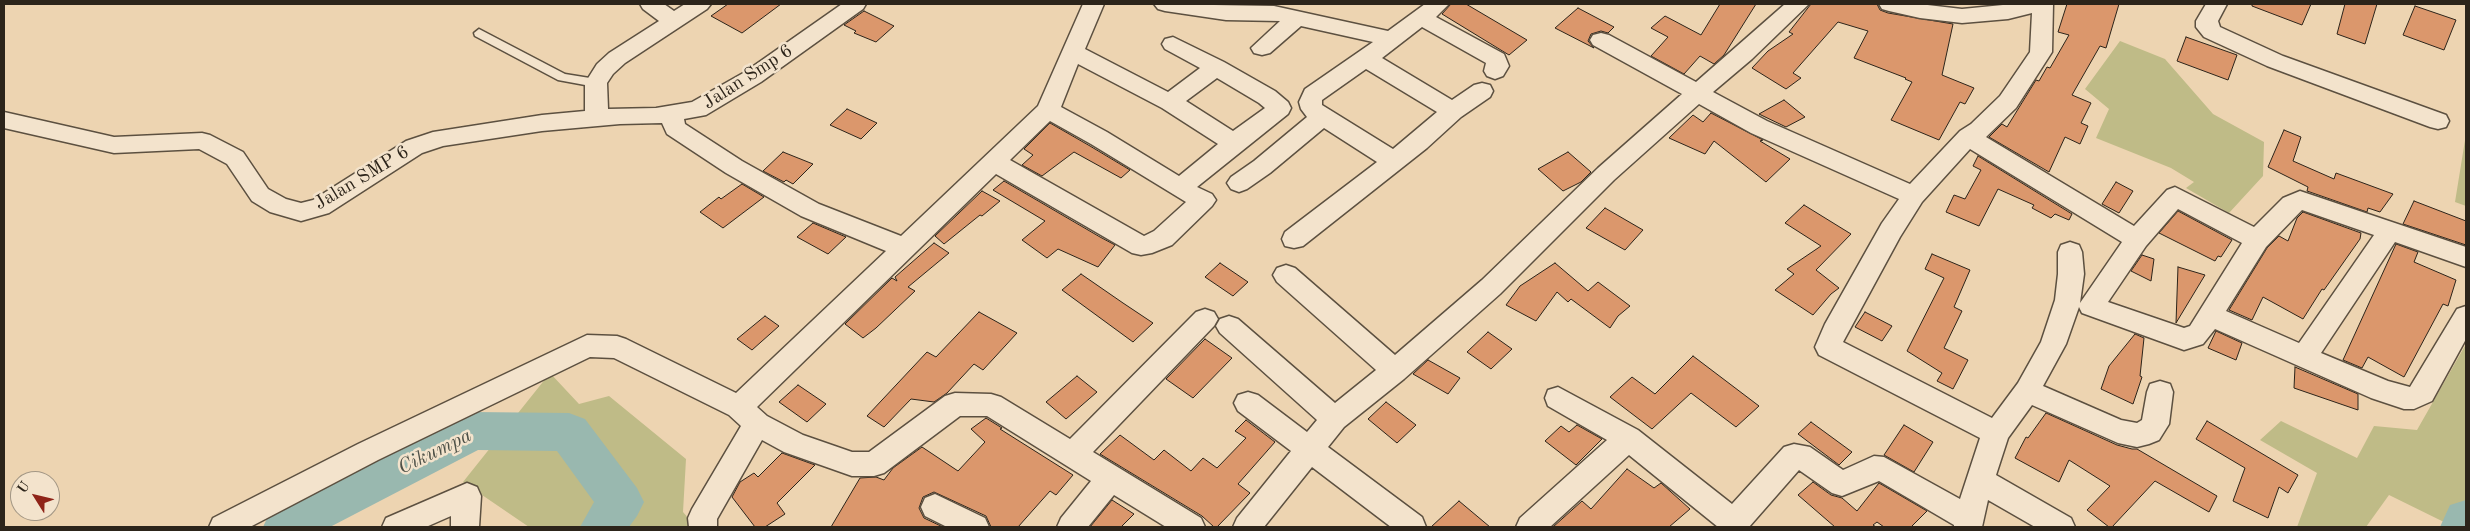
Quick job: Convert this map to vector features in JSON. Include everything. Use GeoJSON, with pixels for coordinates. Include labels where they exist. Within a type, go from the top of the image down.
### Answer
{"type":"FeatureCollection","features":[{"type":"Feature","properties":{"kind":"street"},"geometry":{"type":"LineString","coordinates":[[650,4],[674,21]]}},
{"type":"Feature","properties":{"kind":"street"},"geometry":{"type":"LineString","coordinates":[[597,118],[596,83],[600,74],[610,63],[700,4]]}},
{"type":"Feature","properties":{"kind":"street","name":"Jalan Smp 6"},"geometry":{"type":"LineString","coordinates":[[597,118],[671,114],[698,109],[753,76],[856,4]]}},
{"type":"Feature","properties":{"kind":"street"},"geometry":{"type":"LineString","coordinates":[[703,527],[702,518],[748,415],[905,248],[1048,110],[1093,4]]}},
{"type":"Feature","properties":{"kind":"street"},"geometry":{"type":"LineString","coordinates":[[1165,4],[1226,13],[1266,12],[1298,17],[1391,38]]}},
{"type":"Feature","properties":{"kind":"street"},"geometry":{"type":"LineString","coordinates":[[1247,527],[1334,419],[1395,370],[1492,287],[1606,174],[1660,125],[1700,93],[1798,4]]}},
{"type":"Feature","properties":{"kind":"street"},"geometry":{"type":"LineString","coordinates":[[1889,4],[1920,11],[1962,16],[2008,12],[2043,4],[2041,52],[2038,58],[2008,102],[1979,130],[1968,137],[1914,196],[1892,230],[1834,331],[1828,346],[1996,433]]}},
{"type":"Feature","properties":{"kind":"street"},"geometry":{"type":"LineString","coordinates":[[2216,4],[2207,22],[2207,27],[2212,32],[2275,61],[2438,121]]}},
{"type":"Feature","properties":{"kind":"street"},"geometry":{"type":"LineString","coordinates":[[1394,161],[1312,109],[1310,102],[1314,95],[1430,11],[1496,59],[1498,66],[1495,71]]}},
{"type":"Feature","properties":{"kind":"street"},"geometry":{"type":"LineString","coordinates":[[1262,48],[1298,17]]}},
{"type":"Feature","properties":{"kind":"street"},"geometry":{"type":"LineString","coordinates":[[1601,40],[1759,127],[1914,196]]}},
{"type":"Feature","properties":{"kind":"street"},"geometry":{"type":"LineString","coordinates":[[1173,44],[1267,97],[1280,108],[1180,188]]}},
{"type":"Feature","properties":{"kind":"street"},"geometry":{"type":"LineString","coordinates":[[1072,52],[1170,102],[1234,143]]}},
{"type":"Feature","properties":{"kind":"street"},"geometry":{"type":"LineString","coordinates":[[1366,59],[1453,111]]}},
{"type":"Feature","properties":{"kind":"street"},"geometry":{"type":"LineString","coordinates":[[1170,102],[1216,67]]}},
{"type":"Feature","properties":{"kind":"street"},"geometry":{"type":"LineString","coordinates":[[1294,239],[1419,142],[1453,111],[1482,91]]}},
{"type":"Feature","properties":{"kind":"street"},"geometry":{"type":"LineString","coordinates":[[995,162],[1141,246],[1152,244],[1162,238],[1204,200],[1180,188],[1099,138],[1048,110]]}},
{"type":"Feature","properties":{"kind":"street"},"geometry":{"type":"LineString","coordinates":[[671,114],[675,128],[734,168],[810,210],[905,248]]}},
{"type":"Feature","properties":{"kind":"street"},"geometry":{"type":"LineString","coordinates":[[1239,183],[1262,167],[1288,143],[1323,116]]}},
{"type":"Feature","properties":{"kind":"street","name":"Jalan SMP 6"},"geometry":{"type":"LineString","coordinates":[[4,120],[114,145],[202,141],[235,158],[260,195],[279,206],[301,212],[320,207],[414,147],[441,138],[597,118]]}},
{"type":"Feature","properties":{"kind":"street"},"geometry":{"type":"LineString","coordinates":[[1968,137],[2137,239]]}},
{"type":"Feature","properties":{"kind":"street"},"geometry":{"type":"LineString","coordinates":[[2257,240],[2175,196],[2137,239],[2091,306],[2184,339],[2194,337],[2257,240],[2292,204],[2300,200],[2466,257]]}},
{"type":"Feature","properties":{"kind":"street"},"geometry":{"type":"LineString","coordinates":[[2304,356],[2390,231]]}},
{"type":"Feature","properties":{"kind":"street"},"geometry":{"type":"LineString","coordinates":[[1558,398],[1628,438],[1733,526],[1748,505],[1794,456],[1800,456],[1842,484],[1874,468],[1884,469],[1970,523],[1980,481],[1996,433],[2027,391],[2053,344],[2068,300],[2071,274],[2070,252]]}},
{"type":"Feature","properties":{"kind":"street"},"geometry":{"type":"LineString","coordinates":[[1286,275],[1395,370]]}},
{"type":"Feature","properties":{"kind":"street"},"geometry":{"type":"LineString","coordinates":[[2209,315],[2395,396],[2414,398],[2422,393],[2466,316]]}},
{"type":"Feature","properties":{"kind":"street"},"geometry":{"type":"LineString","coordinates":[[1073,454],[1217,322],[1334,419]]}},
{"type":"Feature","properties":{"kind":"street"},"geometry":{"type":"LineString","coordinates":[[224,527],[368,452],[587,346],[617,347],[748,415],[794,444],[852,464],[874,464],[954,404],[991,405],[1112,477],[1191,527]]}},
{"type":"Feature","properties":{"kind":"street"},"geometry":{"type":"LineString","coordinates":[[2027,391],[2118,431],[2137,435],[2149,432],[2155,424],[2160,392]]}},
{"type":"Feature","properties":{"kind":"street"},"geometry":{"type":"LineString","coordinates":[[1248,403],[1312,448],[1412,526]]}},
{"type":"Feature","properties":{"kind":"street"},"geometry":{"type":"LineString","coordinates":[[1530,527],[1628,438]]}},
{"type":"Feature","properties":{"kind":"street"},"geometry":{"type":"LineString","coordinates":[[1071,527],[1112,477]]}},
{"type":"Feature","properties":{"kind":"street"},"geometry":{"type":"LineString","coordinates":[[1980,481],[2061,527]]}},
{"type":"Feature","properties":{"kind":"street"},"geometry":{"type":"LineString","coordinates":[[396,527],[467,496],[465,527]]}},
{"type":"Feature","properties":{"kind":"street"},"geometry":{"type":"LineString","coordinates":[[935,507],[975,527]]}},
{"type":"Feature","properties":{"kind":"lane"},"geometry":{"type":"LineString","coordinates":[[479,33],[562,77],[596,83]]}},
{"type":"Feature","properties":{"kind":"shaded area"},"geometry":{"type":"Polygon","coordinates":[[[2120,41],[2165,59],[2213,114],[2264,142],[2263,176],[2229,213],[2186,188],[2194,182],[2171,168],[2096,138],[2109,109],[2085,89],[2120,41]]]}},
{"type":"Feature","properties":{"kind":"shaded area"},"geometry":{"type":"Polygon","coordinates":[[[2466,134],[2466,206],[2455,202],[2466,134]]]}},
{"type":"Feature","properties":{"kind":"shaded area"},"geometry":{"type":"Polygon","coordinates":[[[2466,344],[2466,527],[2449,527],[2450,525],[2389,495],[2366,527],[2297,527],[2317,473],[2260,440],[2281,421],[2357,458],[2374,426],[2417,430],[2466,344]]]}},
{"type":"Feature","properties":{"kind":"shaded area"},"geometry":{"type":"Polygon","coordinates":[[[550,373],[579,404],[609,396],[686,459],[683,512],[696,527],[529,527],[463,482],[550,373]]]}},
{"type":"Feature","properties":{"kind":"building"},"geometry":{"type":"Polygon","coordinates":[[[728,4],[781,4],[742,33],[711,16],[728,4]]]}},
{"type":"Feature","properties":{"kind":"building"},"geometry":{"type":"Polygon","coordinates":[[[1451,4],[1466,4],[1527,40],[1509,55],[1442,14],[1451,4]]]}},
{"type":"Feature","properties":{"kind":"building"},"geometry":{"type":"Polygon","coordinates":[[[1720,4],[1756,4],[1724,55],[1714,64],[1700,56],[1684,74],[1651,56],[1668,37],[1651,28],[1665,16],[1701,35],[1720,4]]]}},
{"type":"Feature","properties":{"kind":"building"},"geometry":{"type":"Polygon","coordinates":[[[1811,4],[1877,4],[1880,10],[1888,13],[1953,24],[1942,75],[1974,88],[1965,104],[1960,102],[1939,140],[1891,120],[1912,82],[1854,58],[1868,31],[1838,22],[1793,73],[1801,78],[1786,89],[1752,68],[1768,51],[1793,34],[1789,32],[1811,4]]]}},
{"type":"Feature","properties":{"kind":"building"},"geometry":{"type":"Polygon","coordinates":[[[2067,4],[2119,4],[2106,48],[2100,46],[2072,95],[2091,103],[2081,123],[2088,126],[2080,144],[2065,137],[2049,172],[1989,137],[2002,124],[2007,127],[2036,80],[2039,81],[2047,67],[2050,68],[2069,35],[2058,32],[2067,4]]]}},
{"type":"Feature","properties":{"kind":"building"},"geometry":{"type":"Polygon","coordinates":[[[2252,4],[2311,4],[2302,25],[2252,6],[2252,4]]]}},
{"type":"Feature","properties":{"kind":"building"},"geometry":{"type":"Polygon","coordinates":[[[2345,4],[2377,4],[2365,44],[2337,34],[2345,4]]]}},
{"type":"Feature","properties":{"kind":"building"},"geometry":{"type":"Polygon","coordinates":[[[2415,6],[2456,20],[2444,50],[2403,35],[2415,6]]]}},
{"type":"Feature","properties":{"kind":"building"},"geometry":{"type":"Polygon","coordinates":[[[1578,8],[1614,27],[1608,33],[1601,31],[1591,34],[1588,41],[1594,48],[1555,28],[1578,8]]]}},
{"type":"Feature","properties":{"kind":"building"},"geometry":{"type":"Polygon","coordinates":[[[864,11],[894,26],[876,42],[854,33],[856,31],[844,25],[864,11]]]}},
{"type":"Feature","properties":{"kind":"building"},"geometry":{"type":"Polygon","coordinates":[[[2186,37],[2237,55],[2228,80],[2177,61],[2186,37]]]}},
{"type":"Feature","properties":{"kind":"building"},"geometry":{"type":"Polygon","coordinates":[[[1784,100],[1805,117],[1786,127],[1759,114],[1784,100]]]}},
{"type":"Feature","properties":{"kind":"building"},"geometry":{"type":"Polygon","coordinates":[[[847,109],[877,123],[861,139],[830,125],[847,109]]]}},
{"type":"Feature","properties":{"kind":"building"},"geometry":{"type":"Polygon","coordinates":[[[1711,113],[1763,140],[1760,141],[1790,159],[1766,182],[1714,141],[1705,154],[1669,138],[1693,115],[1703,122],[1711,113]]]}},
{"type":"Feature","properties":{"kind":"building"},"geometry":{"type":"Polygon","coordinates":[[[1050,123],[1130,170],[1121,178],[1074,152],[1042,176],[1022,165],[1033,155],[1024,149],[1050,123]]]}},
{"type":"Feature","properties":{"kind":"building"},"geometry":{"type":"Polygon","coordinates":[[[2284,130],[2301,137],[2293,161],[2334,179],[2336,173],[2393,194],[2380,212],[2368,208],[2367,212],[2307,191],[2308,187],[2268,167],[2284,130]]]}},
{"type":"Feature","properties":{"kind":"building"},"geometry":{"type":"Polygon","coordinates":[[[783,152],[813,164],[793,184],[786,180],[784,182],[763,171],[783,152]]]}},
{"type":"Feature","properties":{"kind":"building"},"geometry":{"type":"Polygon","coordinates":[[[1568,152],[1591,172],[1581,182],[1563,191],[1538,169],[1568,152]]]}},
{"type":"Feature","properties":{"kind":"building"},"geometry":{"type":"Polygon","coordinates":[[[1978,156],[2072,214],[2069,220],[2055,214],[2051,218],[2032,208],[2034,205],[1998,189],[1979,226],[1946,212],[1954,195],[1965,199],[1981,170],[1973,166],[1978,156]]]}},
{"type":"Feature","properties":{"kind":"building"},"geometry":{"type":"Polygon","coordinates":[[[1004,181],[1115,245],[1098,267],[1058,249],[1047,258],[1022,240],[1045,221],[993,190],[1004,181]]]}},
{"type":"Feature","properties":{"kind":"building"},"geometry":{"type":"Polygon","coordinates":[[[2116,182],[2133,191],[2119,213],[2102,204],[2116,182]]]}},
{"type":"Feature","properties":{"kind":"building"},"geometry":{"type":"Polygon","coordinates":[[[742,184],[764,197],[723,228],[700,212],[719,197],[721,199],[742,184]]]}},
{"type":"Feature","properties":{"kind":"building"},"geometry":{"type":"Polygon","coordinates":[[[982,191],[1000,201],[944,244],[935,236],[982,191]]]}},
{"type":"Feature","properties":{"kind":"building"},"geometry":{"type":"Polygon","coordinates":[[[2414,201],[2466,221],[2466,245],[2403,224],[2414,201]]]}},
{"type":"Feature","properties":{"kind":"building"},"geometry":{"type":"Polygon","coordinates":[[[1804,205],[1851,234],[1816,270],[1839,288],[1831,294],[1813,315],[1775,290],[1794,274],[1787,269],[1821,246],[1785,223],[1804,205]]]}},
{"type":"Feature","properties":{"kind":"building"},"geometry":{"type":"Polygon","coordinates":[[[1605,208],[1643,230],[1625,250],[1586,228],[1605,208]]]}},
{"type":"Feature","properties":{"kind":"building"},"geometry":{"type":"Polygon","coordinates":[[[2178,211],[2232,240],[2221,257],[2218,256],[2215,261],[2159,233],[2178,211]]]}},
{"type":"Feature","properties":{"kind":"building"},"geometry":{"type":"Polygon","coordinates":[[[2303,212],[2361,233],[2360,239],[2324,290],[2322,289],[2303,319],[2263,297],[2252,320],[2229,310],[2267,248],[2279,236],[2288,241],[2297,218],[2303,212]]]}},
{"type":"Feature","properties":{"kind":"building"},"geometry":{"type":"Polygon","coordinates":[[[813,223],[846,237],[828,254],[797,237],[813,223]]]}},
{"type":"Feature","properties":{"kind":"building"},"geometry":{"type":"Polygon","coordinates":[[[934,243],[949,253],[908,287],[915,291],[876,328],[863,338],[845,324],[892,278],[897,281],[895,277],[934,243]]]}},
{"type":"Feature","properties":{"kind":"building"},"geometry":{"type":"Polygon","coordinates":[[[2396,244],[2418,252],[2414,262],[2456,280],[2448,306],[2443,304],[2404,377],[2368,357],[2362,368],[2343,360],[2396,244]]]}},
{"type":"Feature","properties":{"kind":"building"},"geometry":{"type":"Polygon","coordinates":[[[1932,254],[1970,270],[1954,307],[1962,311],[1944,348],[1968,360],[1953,389],[1937,381],[1942,373],[1907,351],[1944,278],[1925,269],[1932,254]]]}},
{"type":"Feature","properties":{"kind":"building"},"geometry":{"type":"Polygon","coordinates":[[[2142,255],[2154,259],[2151,281],[2131,271],[2142,255]]]}},
{"type":"Feature","properties":{"kind":"building"},"geometry":{"type":"Polygon","coordinates":[[[1220,263],[1248,282],[1233,296],[1205,277],[1220,263]]]}},
{"type":"Feature","properties":{"kind":"building"},"geometry":{"type":"Polygon","coordinates":[[[1555,263],[1588,291],[1598,282],[1630,306],[1618,316],[1610,328],[1571,299],[1568,302],[1557,292],[1536,321],[1506,305],[1520,286],[1555,263]]]}},
{"type":"Feature","properties":{"kind":"building"},"geometry":{"type":"Polygon","coordinates":[[[2178,267],[2205,275],[2176,323],[2178,267]]]}},
{"type":"Feature","properties":{"kind":"building"},"geometry":{"type":"Polygon","coordinates":[[[1081,274],[1153,323],[1133,342],[1062,290],[1081,274]]]}},
{"type":"Feature","properties":{"kind":"building"},"geometry":{"type":"Polygon","coordinates":[[[979,312],[1017,333],[983,370],[974,364],[947,393],[934,402],[911,399],[884,427],[867,416],[927,352],[936,357],[979,312]]]}},
{"type":"Feature","properties":{"kind":"building"},"geometry":{"type":"Polygon","coordinates":[[[1865,312],[1892,326],[1882,341],[1855,327],[1865,312]]]}},
{"type":"Feature","properties":{"kind":"building"},"geometry":{"type":"Polygon","coordinates":[[[765,316],[779,326],[752,350],[737,339],[765,316]]]}},
{"type":"Feature","properties":{"kind":"building"},"geometry":{"type":"Polygon","coordinates":[[[2216,331],[2242,343],[2236,360],[2208,348],[2216,331]]]}},
{"type":"Feature","properties":{"kind":"building"},"geometry":{"type":"Polygon","coordinates":[[[1488,332],[1512,349],[1491,369],[1467,352],[1488,332]]]}},
{"type":"Feature","properties":{"kind":"building"},"geometry":{"type":"Polygon","coordinates":[[[2135,334],[2144,338],[2140,376],[2142,377],[2133,404],[2101,389],[2109,366],[2135,334]]]}},
{"type":"Feature","properties":{"kind":"building"},"geometry":{"type":"Polygon","coordinates":[[[1205,339],[1232,358],[1193,398],[1166,379],[1205,339]]]}},
{"type":"Feature","properties":{"kind":"building"},"geometry":{"type":"Polygon","coordinates":[[[1693,356],[1759,406],[1736,427],[1691,393],[1652,429],[1610,397],[1632,377],[1655,394],[1693,356]]]}},
{"type":"Feature","properties":{"kind":"building"},"geometry":{"type":"Polygon","coordinates":[[[1428,360],[1460,378],[1448,394],[1413,374],[1428,360]]]}},
{"type":"Feature","properties":{"kind":"building"},"geometry":{"type":"Polygon","coordinates":[[[2295,367],[2358,394],[2358,410],[2294,388],[2295,367]]]}},
{"type":"Feature","properties":{"kind":"building"},"geometry":{"type":"Polygon","coordinates":[[[1077,376],[1097,392],[1066,419],[1046,402],[1077,376]]]}},
{"type":"Feature","properties":{"kind":"building"},"geometry":{"type":"Polygon","coordinates":[[[798,385],[826,404],[807,422],[779,402],[798,385]]]}},
{"type":"Feature","properties":{"kind":"building"},"geometry":{"type":"Polygon","coordinates":[[[1386,402],[1416,425],[1397,443],[1368,419],[1386,402]]]}},
{"type":"Feature","properties":{"kind":"building"},"geometry":{"type":"Polygon","coordinates":[[[2046,413],[2117,445],[2137,449],[2217,496],[2209,512],[2155,481],[2112,527],[2109,527],[2087,510],[2110,486],[2069,460],[2059,482],[2015,458],[2026,437],[2028,438],[2046,413]]]}},
{"type":"Feature","properties":{"kind":"building"},"geometry":{"type":"Polygon","coordinates":[[[986,418],[1002,428],[1000,429],[1073,475],[1056,495],[1050,491],[1018,527],[991,527],[986,516],[934,492],[923,497],[919,508],[924,518],[943,527],[831,527],[860,478],[876,477],[884,480],[893,468],[922,447],[958,471],[985,442],[971,429],[986,418]]]}},
{"type":"Feature","properties":{"kind":"building"},"geometry":{"type":"Polygon","coordinates":[[[1246,420],[1275,442],[1238,484],[1250,493],[1217,527],[1214,527],[1202,516],[1100,454],[1120,435],[1154,460],[1164,450],[1191,471],[1203,458],[1217,468],[1246,438],[1235,431],[1246,420]]]}},
{"type":"Feature","properties":{"kind":"building"},"geometry":{"type":"Polygon","coordinates":[[[2207,421],[2298,475],[2288,493],[2279,487],[2268,518],[2233,501],[2245,468],[2196,439],[2207,421]]]}},
{"type":"Feature","properties":{"kind":"building"},"geometry":{"type":"Polygon","coordinates":[[[1811,422],[1852,452],[1839,465],[1798,434],[1811,422]]]}},
{"type":"Feature","properties":{"kind":"building"},"geometry":{"type":"Polygon","coordinates":[[[1577,425],[1602,439],[1576,465],[1545,441],[1561,426],[1569,432],[1577,425]]]}},
{"type":"Feature","properties":{"kind":"building"},"geometry":{"type":"Polygon","coordinates":[[[1904,425],[1933,442],[1914,472],[1884,455],[1904,425]]]}},
{"type":"Feature","properties":{"kind":"building"},"geometry":{"type":"Polygon","coordinates":[[[782,453],[815,465],[777,503],[785,514],[765,527],[755,527],[732,497],[740,482],[754,473],[758,477],[782,453]]]}},
{"type":"Feature","properties":{"kind":"building"},"geometry":{"type":"Polygon","coordinates":[[[1627,469],[1654,488],[1661,483],[1690,509],[1669,527],[1553,527],[1582,501],[1591,509],[1627,469]]]}},
{"type":"Feature","properties":{"kind":"building"},"geometry":{"type":"Polygon","coordinates":[[[1813,482],[1831,495],[1842,498],[1857,511],[1879,483],[1927,511],[1911,527],[1884,527],[1877,522],[1873,525],[1876,527],[1835,527],[1798,495],[1813,482]]]}},
{"type":"Feature","properties":{"kind":"building"},"geometry":{"type":"Polygon","coordinates":[[[1112,500],[1134,514],[1121,527],[1090,527],[1112,500]]]}},
{"type":"Feature","properties":{"kind":"building"},"geometry":{"type":"Polygon","coordinates":[[[1459,501],[1490,527],[1431,527],[1459,501]]]}},
{"type":"Feature","properties":{"kind":"waterway","name":"Cikumpa"},"geometry":{"type":"LineString","coordinates":[[286,527],[473,431],[569,432],[621,502],[603,527]]}},
{"type":"Feature","properties":{"kind":"waterway","name":"Cikumpa"},"geometry":{"type":"LineString","coordinates":[[2463,527],[2466,520]]}}]}
